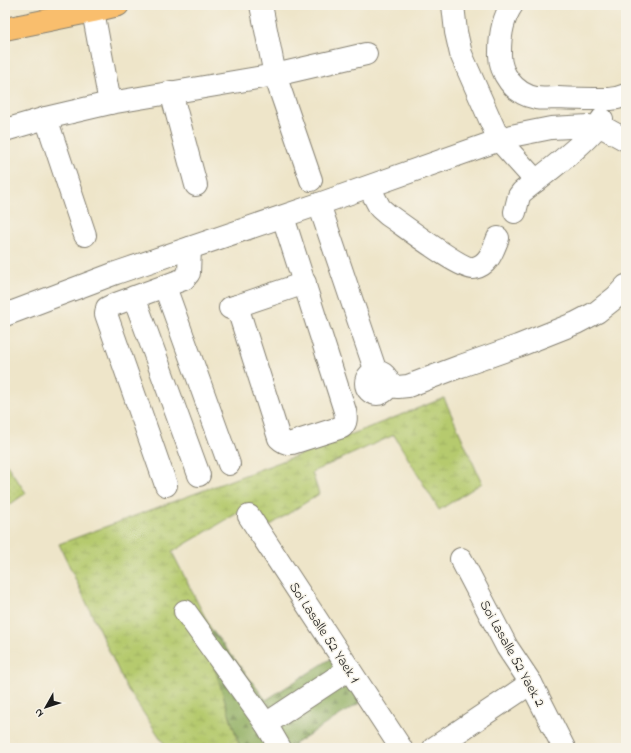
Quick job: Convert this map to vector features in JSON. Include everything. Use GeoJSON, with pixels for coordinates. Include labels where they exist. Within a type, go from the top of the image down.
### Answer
{"type":"FeatureCollection","features":[{"type":"Feature","properties":{"kind":"main road"},"geometry":{"type":"LineString","coordinates":[[5,29],[93,12],[118,5]]}},
{"type":"Feature","properties":{"kind":"street"},"geometry":{"type":"LineString","coordinates":[[261,5],[275,75],[311,180]]}},
{"type":"Feature","properties":{"kind":"street"},"geometry":{"type":"LineString","coordinates":[[453,5],[456,32],[461,54],[499,140],[536,181]]}},
{"type":"Feature","properties":{"kind":"street"},"geometry":{"type":"LineString","coordinates":[[512,5],[504,20],[500,45],[501,65],[508,79],[516,89],[536,98],[618,97]]}},
{"type":"Feature","properties":{"kind":"street"},"geometry":{"type":"LineString","coordinates":[[93,12],[110,103]]}},
{"type":"Feature","properties":{"kind":"street"},"geometry":{"type":"LineString","coordinates":[[5,130],[46,118],[110,103],[275,75],[366,54]]}},
{"type":"Feature","properties":{"kind":"street"},"geometry":{"type":"LineString","coordinates":[[171,92],[196,184]]}},
{"type":"Feature","properties":{"kind":"street"},"geometry":{"type":"LineString","coordinates":[[515,212],[519,196],[522,192],[598,127],[618,97]]}},
{"type":"Feature","properties":{"kind":"street"},"geometry":{"type":"LineString","coordinates":[[534,130],[536,98]]}},
{"type":"Feature","properties":{"kind":"street"},"geometry":{"type":"LineString","coordinates":[[46,118],[85,235]]}},
{"type":"Feature","properties":{"kind":"street"},"geometry":{"type":"LineString","coordinates":[[5,315],[109,276],[283,217],[499,140],[534,130],[574,125],[598,127],[606,129],[626,140]]}},
{"type":"Feature","properties":{"kind":"street"},"geometry":{"type":"LineString","coordinates":[[369,187],[380,208],[388,215],[455,261],[469,268],[476,268],[488,259],[498,238]]}},
{"type":"Feature","properties":{"kind":"street"},"geometry":{"type":"LineString","coordinates":[[319,204],[382,379],[398,387],[408,386],[576,323],[597,312],[616,297],[626,286]]}},
{"type":"Feature","properties":{"kind":"street"},"geometry":{"type":"LineString","coordinates":[[283,217],[305,283],[346,416],[345,424],[342,427],[292,444],[288,444],[280,438],[234,307],[305,283]]}},
{"type":"Feature","properties":{"kind":"street"},"geometry":{"type":"LineString","coordinates":[[166,485],[106,314],[109,306],[182,281],[189,274],[190,248]]}},
{"type":"Feature","properties":{"kind":"street"},"geometry":{"type":"LineString","coordinates":[[165,287],[229,464]]}},
{"type":"Feature","properties":{"kind":"street"},"geometry":{"type":"LineString","coordinates":[[134,297],[199,475]]}},
{"type":"Feature","properties":{"kind":"street","name":"Soi Lasalle 52 Yaek 1"},"geometry":{"type":"LineString","coordinates":[[249,516],[401,748]]}},
{"type":"Feature","properties":{"kind":"street","name":"Soi Lasalle 52 Yaek 2"},"geometry":{"type":"LineString","coordinates":[[461,558],[507,646],[530,683],[564,748]]}},
{"type":"Feature","properties":{"kind":"street"},"geometry":{"type":"LineString","coordinates":[[185,611],[266,724],[280,748]]}},
{"type":"Feature","properties":{"kind":"street"},"geometry":{"type":"LineString","coordinates":[[266,724],[350,669]]}},
{"type":"Feature","properties":{"kind":"street"},"geometry":{"type":"LineString","coordinates":[[434,748],[530,683]]}},
{"type":"Feature","properties":{"kind":"green space"},"geometry":{"type":"Polygon","coordinates":[[[444,398],[482,483],[439,510],[394,435],[312,472],[319,494],[269,526],[251,505],[172,552],[211,629],[212,660],[240,748],[167,748],[126,687],[59,544],[296,456],[444,398]]]}},
{"type":"Feature","properties":{"kind":"green space"},"geometry":{"type":"Polygon","coordinates":[[[5,462],[26,493],[5,508],[5,462]]]}},
{"type":"Feature","properties":{"kind":"green space"},"geometry":{"type":"Polygon","coordinates":[[[211,629],[266,700],[332,658],[361,702],[294,744],[296,748],[240,748],[212,660],[211,629]]]}}]}
